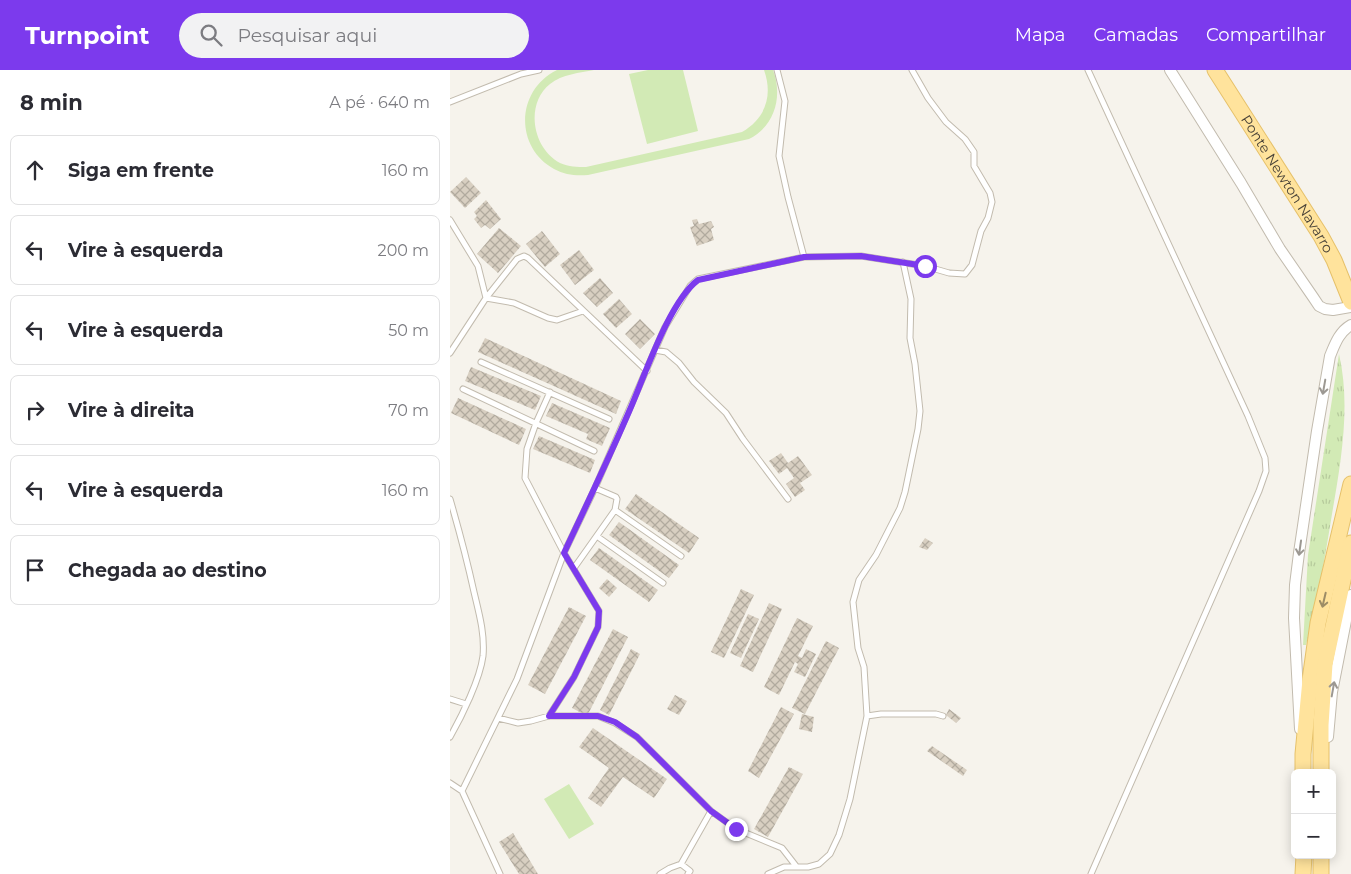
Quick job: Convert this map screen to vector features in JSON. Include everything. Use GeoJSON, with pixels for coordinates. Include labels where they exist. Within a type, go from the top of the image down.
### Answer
{"type":"FeatureCollection","features":[{"type":"Feature","properties":{"kind":"main road","name":"Ponte Newton Navarro"},"geometry":{"type":"LineString","coordinates":[[1215,70],[1321,236],[1334,260],[1351,302]]}},
{"type":"Feature","properties":{"kind":"main road","name":"Ponte Newton Navarro"},"geometry":{"type":"LineString","coordinates":[[1224,70],[1314,208],[1351,276]]}},
{"type":"Feature","properties":{"kind":"main road"},"geometry":{"type":"LineString","coordinates":[[1322,769],[1318,623],[1351,484]]}},
{"type":"Feature","properties":{"kind":"main road"},"geometry":{"type":"LineString","coordinates":[[1303,769],[1303,754],[1319,662],[1351,543]]}},
{"type":"Feature","properties":{"kind":"main road"},"geometry":{"type":"LineString","coordinates":[[1303,874],[1304,859]]}},
{"type":"Feature","properties":{"kind":"main road"},"geometry":{"type":"LineString","coordinates":[[1321,859],[1321,874]]}},
{"type":"Feature","properties":{"kind":"street"},"geometry":{"type":"LineString","coordinates":[[1170,70],[1241,182],[1280,249],[1319,306],[1333,310],[1351,307]]}},
{"type":"Feature","properties":{"kind":"street"},"geometry":{"type":"LineString","coordinates":[[1303,754],[1294,618],[1299,553],[1330,356],[1336,340],[1345,328],[1351,325]]}},
{"type":"Feature","properties":{"kind":"street"},"geometry":{"type":"LineString","coordinates":[[1326,769],[1332,692],[1351,595]]}},
{"type":"Feature","properties":{"kind":"lane"},"geometry":{"type":"LineString","coordinates":[[450,102],[521,74],[539,70]]}},
{"type":"Feature","properties":{"kind":"lane"},"geometry":{"type":"LineString","coordinates":[[777,70],[785,101],[779,156],[804,257]]}},
{"type":"Feature","properties":{"kind":"lane"},"geometry":{"type":"LineString","coordinates":[[462,791],[517,680],[564,553],[595,488],[665,327],[690,286],[698,280],[804,257],[861,256],[925,266],[949,273],[964,274],[972,265],[981,231],[988,218],[992,202],[990,192],[974,166],[974,152],[965,139],[946,122],[928,98],[912,70]]}},
{"type":"Feature","properties":{"kind":"lane"},"geometry":{"type":"LineString","coordinates":[[1088,70],[1248,416],[1265,458],[1266,471],[1091,874]]}},
{"type":"Feature","properties":{"kind":"lane"},"geometry":{"type":"LineString","coordinates":[[450,220],[478,266],[486,298]]}},
{"type":"Feature","properties":{"kind":"lane"},"geometry":{"type":"LineString","coordinates":[[450,353],[486,298],[517,259],[524,256],[647,371]]}},
{"type":"Feature","properties":{"kind":"lane"},"geometry":{"type":"LineString","coordinates":[[768,874],[784,867],[808,867],[819,864],[830,854],[839,835],[850,799],[867,716],[864,667],[857,641],[853,602],[859,580],[876,555],[900,508],[913,460],[920,411],[910,338],[910,299],[903,262]]}},
{"type":"Feature","properties":{"kind":"lane"},"geometry":{"type":"LineString","coordinates":[[486,298],[514,303],[557,320],[583,311]]}},
{"type":"Feature","properties":{"kind":"lane"},"geometry":{"type":"LineString","coordinates":[[655,350],[666,352],[726,413],[788,499]]}},
{"type":"Feature","properties":{"kind":"lane"},"geometry":{"type":"LineString","coordinates":[[481,362],[609,419]]}},
{"type":"Feature","properties":{"kind":"lane"},"geometry":{"type":"LineString","coordinates":[[463,389],[594,451]]}},
{"type":"Feature","properties":{"kind":"lane"},"geometry":{"type":"LineString","coordinates":[[549,716],[574,677],[598,627],[599,611],[564,553],[525,478],[527,448],[550,392]]}},
{"type":"Feature","properties":{"kind":"lane"},"geometry":{"type":"LineString","coordinates":[[574,568],[598,537],[615,510],[616,497],[595,488]]}},
{"type":"Feature","properties":{"kind":"lane"},"geometry":{"type":"LineString","coordinates":[[450,499],[462,541],[484,639],[483,657],[466,704],[450,737]]}},
{"type":"Feature","properties":{"kind":"lane"},"geometry":{"type":"LineString","coordinates":[[615,510],[681,556]]}},
{"type":"Feature","properties":{"kind":"lane"},"geometry":{"type":"LineString","coordinates":[[598,537],[663,583]]}},
{"type":"Feature","properties":{"kind":"lane"},"geometry":{"type":"LineString","coordinates":[[450,699],[466,704]]}},
{"type":"Feature","properties":{"kind":"lane"},"geometry":{"type":"LineString","coordinates":[[867,716],[881,714],[936,714],[943,716]]}},
{"type":"Feature","properties":{"kind":"lane"},"geometry":{"type":"LineString","coordinates":[[498,718],[518,723],[531,722],[549,716],[598,716],[615,722],[637,737],[711,811],[736,829],[782,848],[796,866]]}},
{"type":"Feature","properties":{"kind":"lane"},"geometry":{"type":"LineString","coordinates":[[450,782],[462,791],[498,873]]}},
{"type":"Feature","properties":{"kind":"lane"},"geometry":{"type":"LineString","coordinates":[[660,874],[681,864],[711,811]]}},
{"type":"Feature","properties":{"kind":"lane"},"geometry":{"type":"LineString","coordinates":[[681,864],[690,873]]}},
{"type":"Feature","properties":{"kind":"green space"},"geometry":{"type":"Polygon","coordinates":[[[557,70],[594,70],[560,78],[550,84],[542,93],[537,103],[535,125],[543,147],[560,163],[573,166],[586,167],[742,132],[757,120],[765,105],[768,88],[764,70],[773,70],[776,80],[777,100],[771,118],[758,133],[749,139],[588,175],[571,175],[554,169],[541,159],[532,147],[525,119],[527,104],[534,91],[543,79],[557,70]]]}},
{"type":"Feature","properties":{"kind":"green space"},"geometry":{"type":"Polygon","coordinates":[[[648,70],[683,70],[698,131],[647,144],[629,74],[648,70]]]}},
{"type":"Feature","properties":{"kind":"green space"},"geometry":{"type":"Polygon","coordinates":[[[1339,354],[1343,373],[1344,413],[1339,474],[1317,596],[1306,645],[1303,645],[1308,555],[1339,354]]]}},
{"type":"Feature","properties":{"kind":"green space"},"geometry":{"type":"Polygon","coordinates":[[[569,784],[594,824],[569,839],[544,799],[569,784]]]}},
{"type":"Feature","properties":{"kind":"building"},"geometry":{"type":"Polygon","coordinates":[[[466,177],[481,193],[465,208],[450,192],[466,177]]]}},
{"type":"Feature","properties":{"kind":"building"},"geometry":{"type":"Polygon","coordinates":[[[486,200],[501,219],[490,229],[485,225],[481,228],[474,219],[477,216],[474,212],[486,200]]]}},
{"type":"Feature","properties":{"kind":"building"},"geometry":{"type":"Polygon","coordinates":[[[697,219],[699,224],[711,221],[714,227],[711,229],[714,240],[697,246],[690,227],[694,226],[692,220],[697,219]]]}},
{"type":"Feature","properties":{"kind":"building"},"geometry":{"type":"Polygon","coordinates":[[[499,228],[521,246],[498,273],[477,254],[499,228]]]}},
{"type":"Feature","properties":{"kind":"building"},"geometry":{"type":"Polygon","coordinates":[[[542,231],[560,254],[545,267],[526,244],[542,231]]]}},
{"type":"Feature","properties":{"kind":"building"},"geometry":{"type":"Polygon","coordinates":[[[579,250],[594,270],[575,285],[560,265],[579,250]]]}},
{"type":"Feature","properties":{"kind":"building"},"geometry":{"type":"Polygon","coordinates":[[[600,278],[613,293],[597,307],[583,293],[600,278]]]}},
{"type":"Feature","properties":{"kind":"building"},"geometry":{"type":"Polygon","coordinates":[[[619,299],[632,314],[616,328],[603,314],[619,299]]]}},
{"type":"Feature","properties":{"kind":"building"},"geometry":{"type":"Polygon","coordinates":[[[640,319],[655,334],[640,349],[625,334],[640,319]]]}},
{"type":"Feature","properties":{"kind":"building"},"geometry":{"type":"Polygon","coordinates":[[[485,338],[621,401],[616,414],[478,352],[485,338]]]}},
{"type":"Feature","properties":{"kind":"building"},"geometry":{"type":"Polygon","coordinates":[[[471,367],[541,396],[535,410],[465,381],[471,367]]]}},
{"type":"Feature","properties":{"kind":"building"},"geometry":{"type":"Polygon","coordinates":[[[458,398],[526,429],[519,445],[451,413],[458,398]]]}},
{"type":"Feature","properties":{"kind":"building"},"geometry":{"type":"Polygon","coordinates":[[[552,403],[610,428],[602,446],[586,439],[588,434],[546,416],[552,403]]]}},
{"type":"Feature","properties":{"kind":"building"},"geometry":{"type":"Polygon","coordinates":[[[539,436],[595,460],[590,473],[533,449],[539,436]]]}},
{"type":"Feature","properties":{"kind":"building"},"geometry":{"type":"Polygon","coordinates":[[[781,453],[788,463],[798,456],[812,475],[800,483],[805,490],[795,497],[786,484],[794,478],[787,468],[779,474],[769,461],[781,453]]]}},
{"type":"Feature","properties":{"kind":"building"},"geometry":{"type":"Polygon","coordinates":[[[636,494],[699,538],[689,553],[625,509],[636,494]]]}},
{"type":"Feature","properties":{"kind":"building"},"geometry":{"type":"Polygon","coordinates":[[[619,522],[679,565],[669,578],[609,535],[619,522]]]}},
{"type":"Feature","properties":{"kind":"building"},"geometry":{"type":"Polygon","coordinates":[[[925,538],[933,543],[927,550],[919,547],[925,538]]]}},
{"type":"Feature","properties":{"kind":"building"},"geometry":{"type":"Polygon","coordinates":[[[599,548],[658,590],[649,602],[590,560],[599,548]]]}},
{"type":"Feature","properties":{"kind":"building"},"geometry":{"type":"Polygon","coordinates":[[[607,579],[617,588],[609,597],[599,588],[607,579]]]}},
{"type":"Feature","properties":{"kind":"building"},"geometry":{"type":"Polygon","coordinates":[[[741,589],[754,595],[724,658],[711,652],[741,589]]]}},
{"type":"Feature","properties":{"kind":"building"},"geometry":{"type":"Polygon","coordinates":[[[769,603],[782,609],[753,672],[740,666],[769,603]]]}},
{"type":"Feature","properties":{"kind":"building"},"geometry":{"type":"Polygon","coordinates":[[[569,607],[586,616],[545,694],[528,685],[569,607]]]}},
{"type":"Feature","properties":{"kind":"building"},"geometry":{"type":"Polygon","coordinates":[[[748,614],[759,619],[741,658],[730,653],[748,614]]]}},
{"type":"Feature","properties":{"kind":"building"},"geometry":{"type":"Polygon","coordinates":[[[797,618],[813,626],[798,656],[802,658],[806,649],[816,654],[805,677],[794,672],[798,664],[795,662],[779,695],[764,687],[797,618]]]}},
{"type":"Feature","properties":{"kind":"building"},"geometry":{"type":"Polygon","coordinates":[[[613,629],[628,637],[587,716],[572,708],[613,629]]]}},
{"type":"Feature","properties":{"kind":"building"},"geometry":{"type":"Polygon","coordinates":[[[826,641],[839,648],[805,714],[792,708],[826,641]]]}},
{"type":"Feature","properties":{"kind":"building"},"geometry":{"type":"Polygon","coordinates":[[[631,649],[640,654],[609,715],[600,710],[631,649]]]}},
{"type":"Feature","properties":{"kind":"building"},"geometry":{"type":"Polygon","coordinates":[[[675,695],[687,701],[679,715],[667,709],[675,695]]]}},
{"type":"Feature","properties":{"kind":"building"},"geometry":{"type":"Polygon","coordinates":[[[781,707],[794,714],[759,778],[748,771],[781,707]]]}},
{"type":"Feature","properties":{"kind":"building"},"geometry":{"type":"Polygon","coordinates":[[[949,709],[961,718],[956,723],[946,715],[949,709]]]}},
{"type":"Feature","properties":{"kind":"building"},"geometry":{"type":"Polygon","coordinates":[[[802,714],[814,717],[812,732],[799,729],[802,714]]]}},
{"type":"Feature","properties":{"kind":"building"},"geometry":{"type":"Polygon","coordinates":[[[593,728],[667,779],[654,798],[623,777],[601,807],[588,798],[609,768],[579,747],[593,728]]]}},
{"type":"Feature","properties":{"kind":"building"},"geometry":{"type":"Polygon","coordinates":[[[932,746],[967,770],[963,776],[927,751],[932,746]]]}},
{"type":"Feature","properties":{"kind":"building"},"geometry":{"type":"Polygon","coordinates":[[[789,767],[803,774],[768,837],[754,829],[789,767]]]}},
{"type":"Feature","properties":{"kind":"building"},"geometry":{"type":"Polygon","coordinates":[[[513,833],[538,874],[519,874],[499,842],[513,833]]]}},
{"type":"Feature","properties":{"kind":"route"},"geometry":{"type":"LineString","coordinates":[[736,829],[711,811],[637,737],[615,722],[598,716],[549,716],[574,677],[598,627],[599,621],[599,611],[564,553],[595,488],[665,327],[690,286],[698,280],[804,257],[861,256],[925,266]]}}]}
